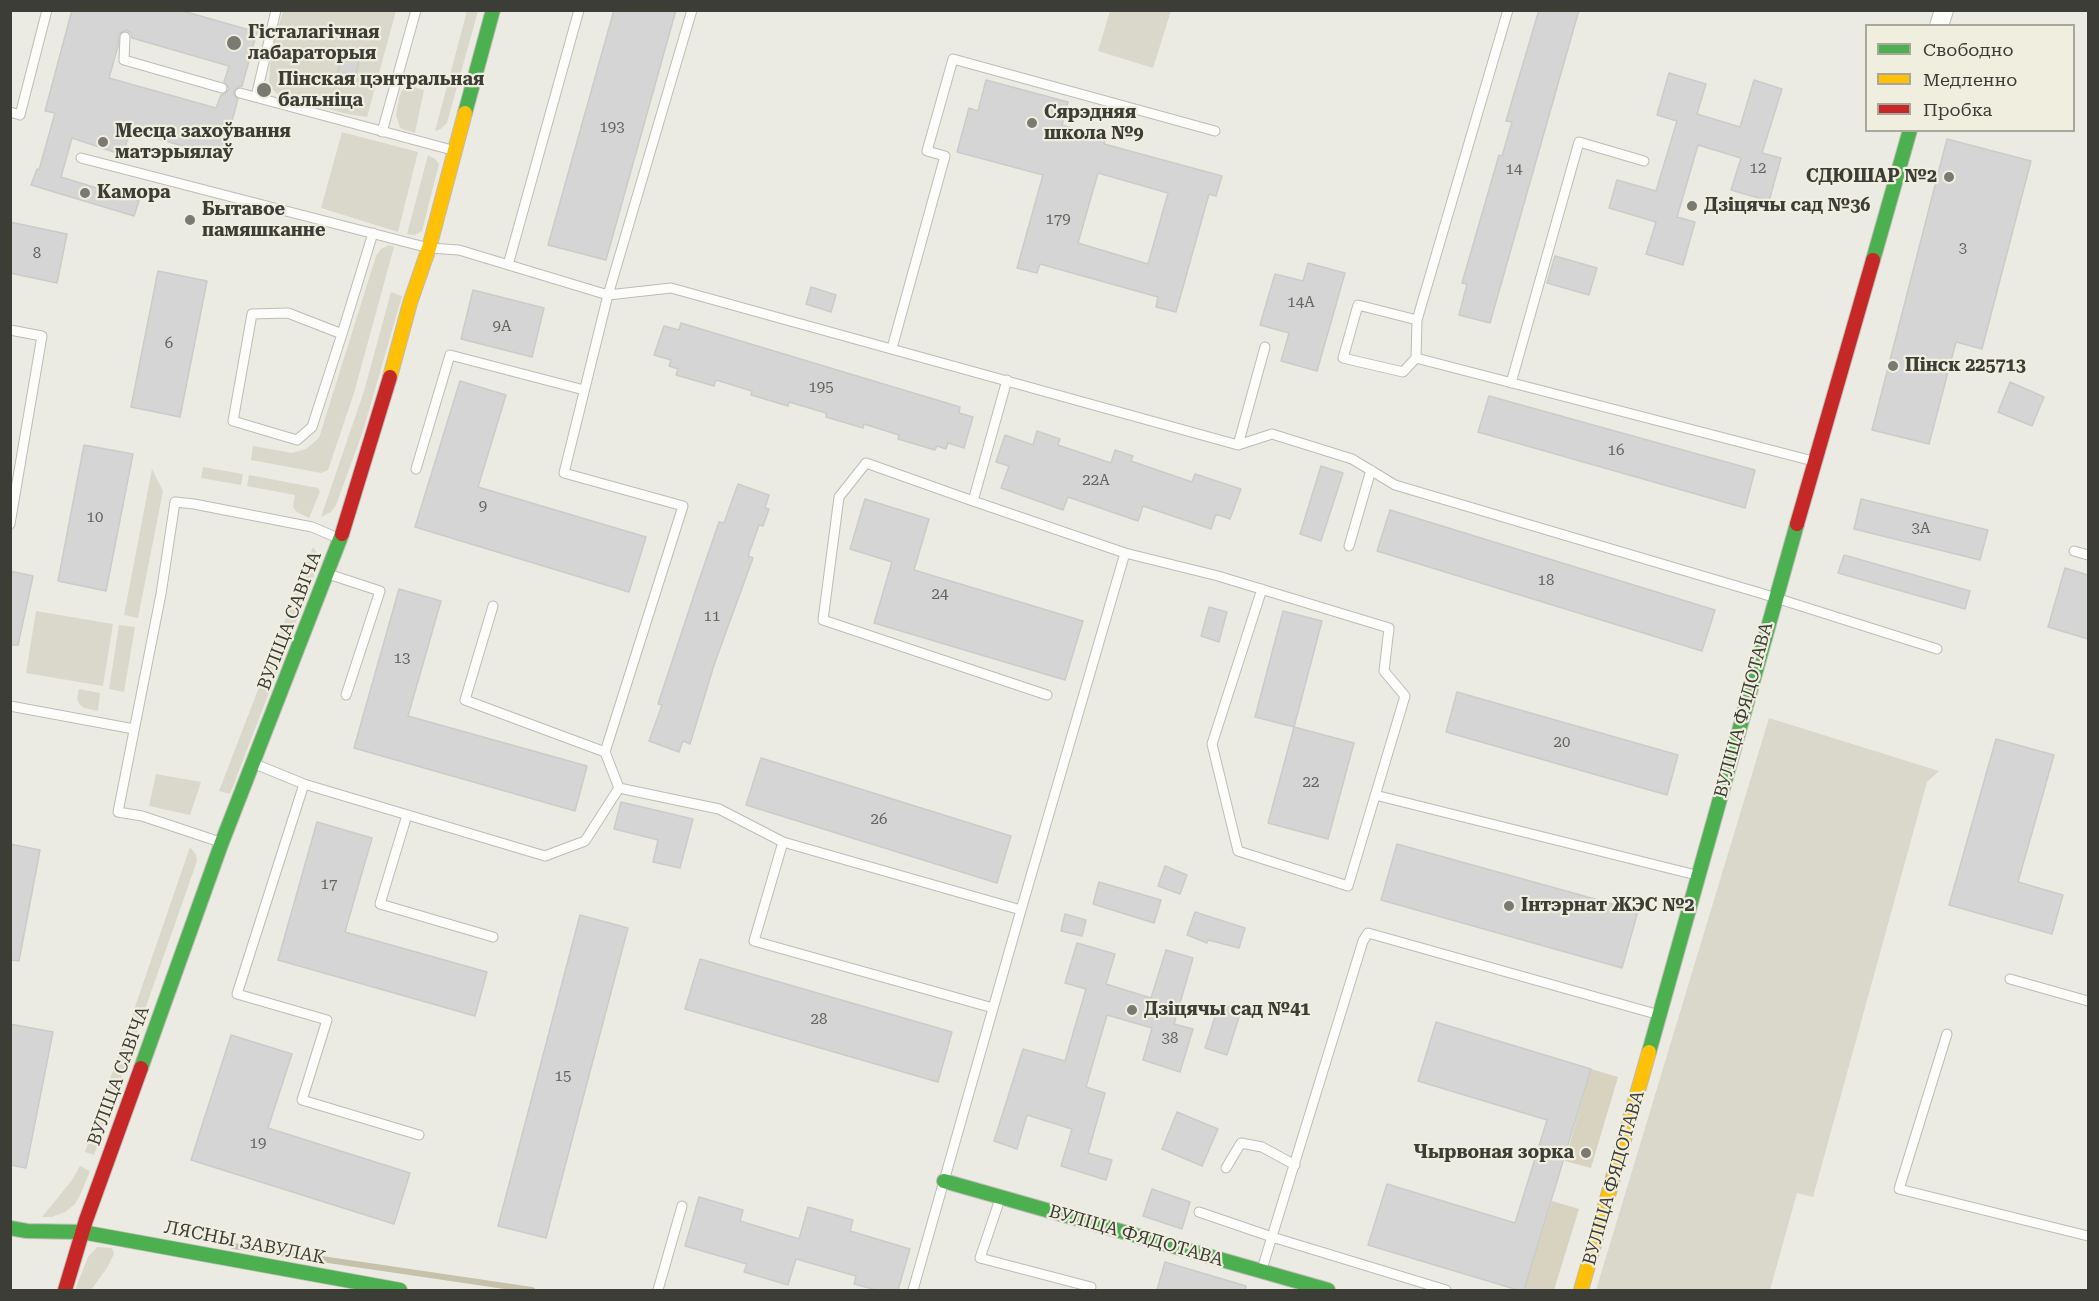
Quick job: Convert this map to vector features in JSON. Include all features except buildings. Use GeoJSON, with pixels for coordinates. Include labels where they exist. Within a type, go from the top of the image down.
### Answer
{"type":"FeatureCollection","features":[{"type":"Feature","properties":{"kind":"street","name":"ВУЛІЦА САВІЧА"},"geometry":{"type":"LineString","coordinates":[[65,1290],[82,1232],[222,843],[340,539],[383,405],[410,303],[429,248],[493,10]]}},
{"type":"Feature","properties":{"kind":"street","name":"ВУЛІЦА ФЯДОТАВА"},"geometry":{"type":"LineString","coordinates":[[1581,1290],[1660,1016],[1774,599],[1909,132]]}},
{"type":"Feature","properties":{"kind":"street","name":"ВУЛІЦА ФЯДОТАВА"},"geometry":{"type":"LineString","coordinates":[[944,1181],[1000,1199],[1124,1231],[1328,1290]]}},
{"type":"Feature","properties":{"kind":"street","name":"ЛЯСНЫ ЗАВУЛАК"},"geometry":{"type":"LineString","coordinates":[[10,1228],[27,1231],[82,1232],[400,1290]]}},
{"type":"Feature","properties":{"kind":"lane"},"geometry":{"type":"LineString","coordinates":[[10,112],[20,115],[47,10]]}},
{"type":"Feature","properties":{"kind":"lane"},"geometry":{"type":"LineString","coordinates":[[382,132],[417,10]]}},
{"type":"Feature","properties":{"kind":"lane"},"geometry":{"type":"LineString","coordinates":[[508,265],[579,10]]}},
{"type":"Feature","properties":{"kind":"lane"},"geometry":{"type":"LineString","coordinates":[[618,788],[605,752],[683,506],[564,473],[608,295],[692,10]]}},
{"type":"Feature","properties":{"kind":"lane"},"geometry":{"type":"LineString","coordinates":[[1417,320],[1358,305],[1343,358],[1403,372],[1416,358],[1417,320],[1508,10]]}},
{"type":"Feature","properties":{"kind":"lane"},"geometry":{"type":"LineString","coordinates":[[256,98],[272,12]]}},
{"type":"Feature","properties":{"kind":"lane"},"geometry":{"type":"LineString","coordinates":[[125,37],[124,60],[222,88]]}},
{"type":"Feature","properties":{"kind":"lane"},"geometry":{"type":"LineString","coordinates":[[892,348],[945,156],[927,151],[953,59],[1215,131]]}},
{"type":"Feature","properties":{"kind":"lane"},"geometry":{"type":"LineString","coordinates":[[240,93],[454,151]]}},
{"type":"Feature","properties":{"kind":"lane"},"geometry":{"type":"LineString","coordinates":[[1511,383],[1579,142],[1644,161]]}},
{"type":"Feature","properties":{"kind":"lane"},"geometry":{"type":"LineString","coordinates":[[81,158],[429,248],[459,250],[608,295],[671,288],[1238,445],[1272,434],[1352,459],[1395,485],[1937,649]]}},
{"type":"Feature","properties":{"kind":"lane"},"geometry":{"type":"LineString","coordinates":[[342,334],[288,313],[252,314],[233,421],[297,440],[312,427],[342,334],[373,233]]}},
{"type":"Feature","properties":{"kind":"lane"},"geometry":{"type":"LineString","coordinates":[[10,330],[42,336],[10,524]]}},
{"type":"Feature","properties":{"kind":"lane"},"geometry":{"type":"LineString","coordinates":[[1238,445],[1265,346]]}},
{"type":"Feature","properties":{"kind":"lane"},"geometry":{"type":"LineString","coordinates":[[416,469],[450,355],[584,390]]}},
{"type":"Feature","properties":{"kind":"lane"},"geometry":{"type":"LineString","coordinates":[[1416,358],[1815,462]]}},
{"type":"Feature","properties":{"kind":"lane"},"geometry":{"type":"LineString","coordinates":[[973,501],[1007,380]]}},
{"type":"Feature","properties":{"kind":"lane"},"geometry":{"type":"LineString","coordinates":[[1047,695],[823,620],[839,497],[866,463],[1125,553],[1218,576],[1262,589],[1389,628],[1384,671],[1405,696],[1348,886],[1238,851],[1212,744],[1262,589]]}},
{"type":"Feature","properties":{"kind":"lane"},"geometry":{"type":"LineString","coordinates":[[1349,546],[1371,470]]}},
{"type":"Feature","properties":{"kind":"lane"},"geometry":{"type":"LineString","coordinates":[[222,843],[142,816],[118,812],[161,594],[175,502],[312,527],[340,539]]}},
{"type":"Feature","properties":{"kind":"lane"},"geometry":{"type":"LineString","coordinates":[[2074,551],[2088,555]]}},
{"type":"Feature","properties":{"kind":"lane"},"geometry":{"type":"LineString","coordinates":[[913,1290],[1125,553]]}},
{"type":"Feature","properties":{"kind":"lane"},"geometry":{"type":"LineString","coordinates":[[328,574],[380,591],[346,694]]}},
{"type":"Feature","properties":{"kind":"lane"},"geometry":{"type":"LineString","coordinates":[[493,606],[465,700],[605,752]]}},
{"type":"Feature","properties":{"kind":"lane"},"geometry":{"type":"LineString","coordinates":[[10,706],[134,729]]}},
{"type":"Feature","properties":{"kind":"lane"},"geometry":{"type":"LineString","coordinates":[[254,764],[304,784],[545,856],[585,841],[618,788]]}},
{"type":"Feature","properties":{"kind":"lane"},"geometry":{"type":"LineString","coordinates":[[304,784],[237,994],[327,1020],[302,1100],[419,1135]]}},
{"type":"Feature","properties":{"kind":"lane"},"geometry":{"type":"LineString","coordinates":[[618,788],[719,809],[783,842],[1021,910]]}},
{"type":"Feature","properties":{"kind":"lane"},"geometry":{"type":"LineString","coordinates":[[1375,795],[1698,875]]}},
{"type":"Feature","properties":{"kind":"lane"},"geometry":{"type":"LineString","coordinates":[[407,815],[380,904],[493,937]]}},
{"type":"Feature","properties":{"kind":"lane"},"geometry":{"type":"LineString","coordinates":[[783,842],[754,941],[993,1008]]}},
{"type":"Feature","properties":{"kind":"lane"},"geometry":{"type":"LineString","coordinates":[[1261,1271],[1363,941],[1368,933],[1660,1016]]}},
{"type":"Feature","properties":{"kind":"lane"},"geometry":{"type":"LineString","coordinates":[[2010,979],[2088,1001]]}},
{"type":"Feature","properties":{"kind":"lane"},"geometry":{"type":"LineString","coordinates":[[1947,1034],[1899,1189],[2088,1236]]}},
{"type":"Feature","properties":{"kind":"lane"},"geometry":{"type":"LineString","coordinates":[[1226,1168],[1241,1143],[1262,1147],[1295,1166]]}},
{"type":"Feature","properties":{"kind":"lane"},"geometry":{"type":"LineString","coordinates":[[1000,1199],[980,1258],[1091,1287]]}},
{"type":"Feature","properties":{"kind":"lane"},"geometry":{"type":"LineString","coordinates":[[658,1290],[682,1206]]}},
{"type":"Feature","properties":{"kind":"lane"},"geometry":{"type":"LineString","coordinates":[[1199,1212],[1272,1238],[1446,1290]]}},
{"type":"Feature","properties":{"kind":"shaded area"},"geometry":{"type":"Polygon","coordinates":[[[283,11],[396,11],[367,117],[347,114],[278,95],[269,85],[271,52],[283,11]]]}},
{"type":"Feature","properties":{"kind":"shaded area"},"geometry":{"type":"Polygon","coordinates":[[[467,11],[478,11],[447,123],[435,131],[467,11]]]}},
{"type":"Feature","properties":{"kind":"shaded area"},"geometry":{"type":"Polygon","coordinates":[[[1110,11],[1171,11],[1153,68],[1098,51],[1110,11]]]}},
{"type":"Feature","properties":{"kind":"shaded area"},"geometry":{"type":"Polygon","coordinates":[[[408,85],[424,90],[415,133],[400,128],[396,115],[402,90],[408,85]]]}},
{"type":"Feature","properties":{"kind":"shaded area"},"geometry":{"type":"Polygon","coordinates":[[[342,132],[418,152],[398,232],[321,208],[342,132]]]}},
{"type":"Feature","properties":{"kind":"shaded area"},"geometry":{"type":"Polygon","coordinates":[[[428,155],[439,164],[422,231],[415,235],[407,234],[428,155]]]}},
{"type":"Feature","properties":{"kind":"shaded area"},"geometry":{"type":"Polygon","coordinates":[[[389,245],[394,247],[354,393],[328,470],[321,473],[251,460],[253,446],[292,453],[306,449],[319,438],[376,256],[381,249],[389,245]]]}},
{"type":"Feature","properties":{"kind":"shaded area"},"geometry":{"type":"Polygon","coordinates":[[[391,292],[402,296],[363,431],[336,505],[331,512],[321,517],[364,391],[391,292]]]}},
{"type":"Feature","properties":{"kind":"shaded area"},"geometry":{"type":"Polygon","coordinates":[[[203,467],[243,474],[241,485],[201,478],[203,467]]]}},
{"type":"Feature","properties":{"kind":"shaded area"},"geometry":{"type":"Polygon","coordinates":[[[152,469],[163,491],[138,618],[124,615],[152,469]]]}},
{"type":"Feature","properties":{"kind":"shaded area"},"geometry":{"type":"Polygon","coordinates":[[[249,475],[318,488],[320,492],[309,518],[297,512],[293,507],[295,495],[247,486],[249,475]]]}},
{"type":"Feature","properties":{"kind":"shaded area"},"geometry":{"type":"Polygon","coordinates":[[[313,547],[318,554],[319,562],[230,794],[219,791],[313,547]]]}},
{"type":"Feature","properties":{"kind":"shaded area"},"geometry":{"type":"Polygon","coordinates":[[[36,611],[113,624],[103,686],[26,673],[36,611]]]}},
{"type":"Feature","properties":{"kind":"shaded area"},"geometry":{"type":"Polygon","coordinates":[[[119,625],[135,627],[124,692],[109,689],[119,625]]]}},
{"type":"Feature","properties":{"kind":"shaded area"},"geometry":{"type":"Polygon","coordinates":[[[79,689],[100,693],[98,711],[84,708],[79,704],[77,699],[79,689]]]}},
{"type":"Feature","properties":{"kind":"shaded area"},"geometry":{"type":"Polygon","coordinates":[[[1769,718],[1939,771],[1927,782],[1813,1197],[1797,1193],[1770,1290],[1596,1290],[1769,718]]]}},
{"type":"Feature","properties":{"kind":"shaded area"},"geometry":{"type":"Polygon","coordinates":[[[156,774],[201,782],[190,815],[149,806],[156,774]]]}},
{"type":"Feature","properties":{"kind":"shaded area"},"geometry":{"type":"Polygon","coordinates":[[[190,847],[197,861],[94,1155],[85,1152],[190,847]]]}},
{"type":"Feature","properties":{"kind":"shaded area"},"geometry":{"type":"Polygon","coordinates":[[[1591,1069],[1618,1077],[1591,1168],[1565,1161],[1591,1069]]]}},
{"type":"Feature","properties":{"kind":"shaded area"},"geometry":{"type":"Polygon","coordinates":[[[80,1166],[90,1171],[75,1204],[65,1212],[52,1217],[42,1217],[72,1180],[80,1166]]]}},
{"type":"Feature","properties":{"kind":"shaded area"},"geometry":{"type":"Polygon","coordinates":[[[1552,1201],[1579,1209],[1554,1290],[1524,1290],[1552,1201]]]}},
{"type":"Feature","properties":{"kind":"shaded area"},"geometry":{"type":"Polygon","coordinates":[[[97,1247],[112,1248],[114,1254],[107,1268],[91,1290],[75,1290],[88,1257],[97,1247]]]}},
{"type":"Feature","properties":{"kind":"waterway"},"geometry":{"type":"LineString","coordinates":[[233,1246],[532,1290]]}},
{"type":"Feature","properties":{"kind":"traffic: fast"},"geometry":{"type":"LineString","coordinates":[[465,113],[493,10]]}},
{"type":"Feature","properties":{"kind":"traffic: fast"},"geometry":{"type":"LineString","coordinates":[[1873,260],[1909,132]]}},
{"type":"Feature","properties":{"kind":"traffic: fast"},"geometry":{"type":"LineString","coordinates":[[1649,1052],[1797,524]]}},
{"type":"Feature","properties":{"kind":"traffic: fast"},"geometry":{"type":"LineString","coordinates":[[141,1068],[222,842],[342,534]]}},
{"type":"Feature","properties":{"kind":"traffic: fast"},"geometry":{"type":"LineString","coordinates":[[944,1181],[1328,1290]]}},
{"type":"Feature","properties":{"kind":"traffic: fast"},"geometry":{"type":"LineString","coordinates":[[10,1228],[27,1231],[82,1232],[400,1290]]}},
{"type":"Feature","properties":{"kind":"traffic: slow"},"geometry":{"type":"LineString","coordinates":[[390,377],[410,303],[429,248],[465,113]]}},
{"type":"Feature","properties":{"kind":"traffic: slow"},"geometry":{"type":"LineString","coordinates":[[1581,1290],[1649,1052]]}},
{"type":"Feature","properties":{"kind":"traffic: jam"},"geometry":{"type":"LineString","coordinates":[[1797,524],[1873,260]]}},
{"type":"Feature","properties":{"kind":"traffic: jam"},"geometry":{"type":"LineString","coordinates":[[342,534],[390,377]]}},
{"type":"Feature","properties":{"kind":"traffic: jam"},"geometry":{"type":"LineString","coordinates":[[65,1290],[86,1220],[141,1068]]}},
{"type":"Feature","properties":{"kind":"place","name":"Гісталагічная лабараторыя"},"geometry":{"type":"Point","coordinates":[234,43]}},
{"type":"Feature","properties":{"kind":"place","name":"Пінская цэнтральная бальніца"},"geometry":{"type":"Point","coordinates":[264,90]}},
{"type":"Feature","properties":{"kind":"place","name":"Сярэдняя школа №9"},"geometry":{"type":"Point","coordinates":[1032,123]}},
{"type":"Feature","properties":{"kind":"place","name":"Месца захоўвання матэрыялаў"},"geometry":{"type":"Point","coordinates":[103,142]}},
{"type":"Feature","properties":{"kind":"place","name":"СДЮШАР №2"},"geometry":{"type":"Point","coordinates":[1949,177]}},
{"type":"Feature","properties":{"kind":"place","name":"Камора"},"geometry":{"type":"Point","coordinates":[85,193]}},
{"type":"Feature","properties":{"kind":"place","name":"Дзіцячы сад №36"},"geometry":{"type":"Point","coordinates":[1692,206]}},
{"type":"Feature","properties":{"kind":"place","name":"Бытавое памяшканне"},"geometry":{"type":"Point","coordinates":[190,220]}},
{"type":"Feature","properties":{"kind":"place","name":"Пінск 225713"},"geometry":{"type":"Point","coordinates":[1893,366]}},
{"type":"Feature","properties":{"kind":"place","name":"Інтэрнат ЖЭС №2"},"geometry":{"type":"Point","coordinates":[1509,906]}},
{"type":"Feature","properties":{"kind":"place","name":"Дзіцячы сад №41"},"geometry":{"type":"Point","coordinates":[1132,1010]}},
{"type":"Feature","properties":{"kind":"place","name":"Чырвоная зорка"},"geometry":{"type":"Point","coordinates":[1586,1153]}}]}
